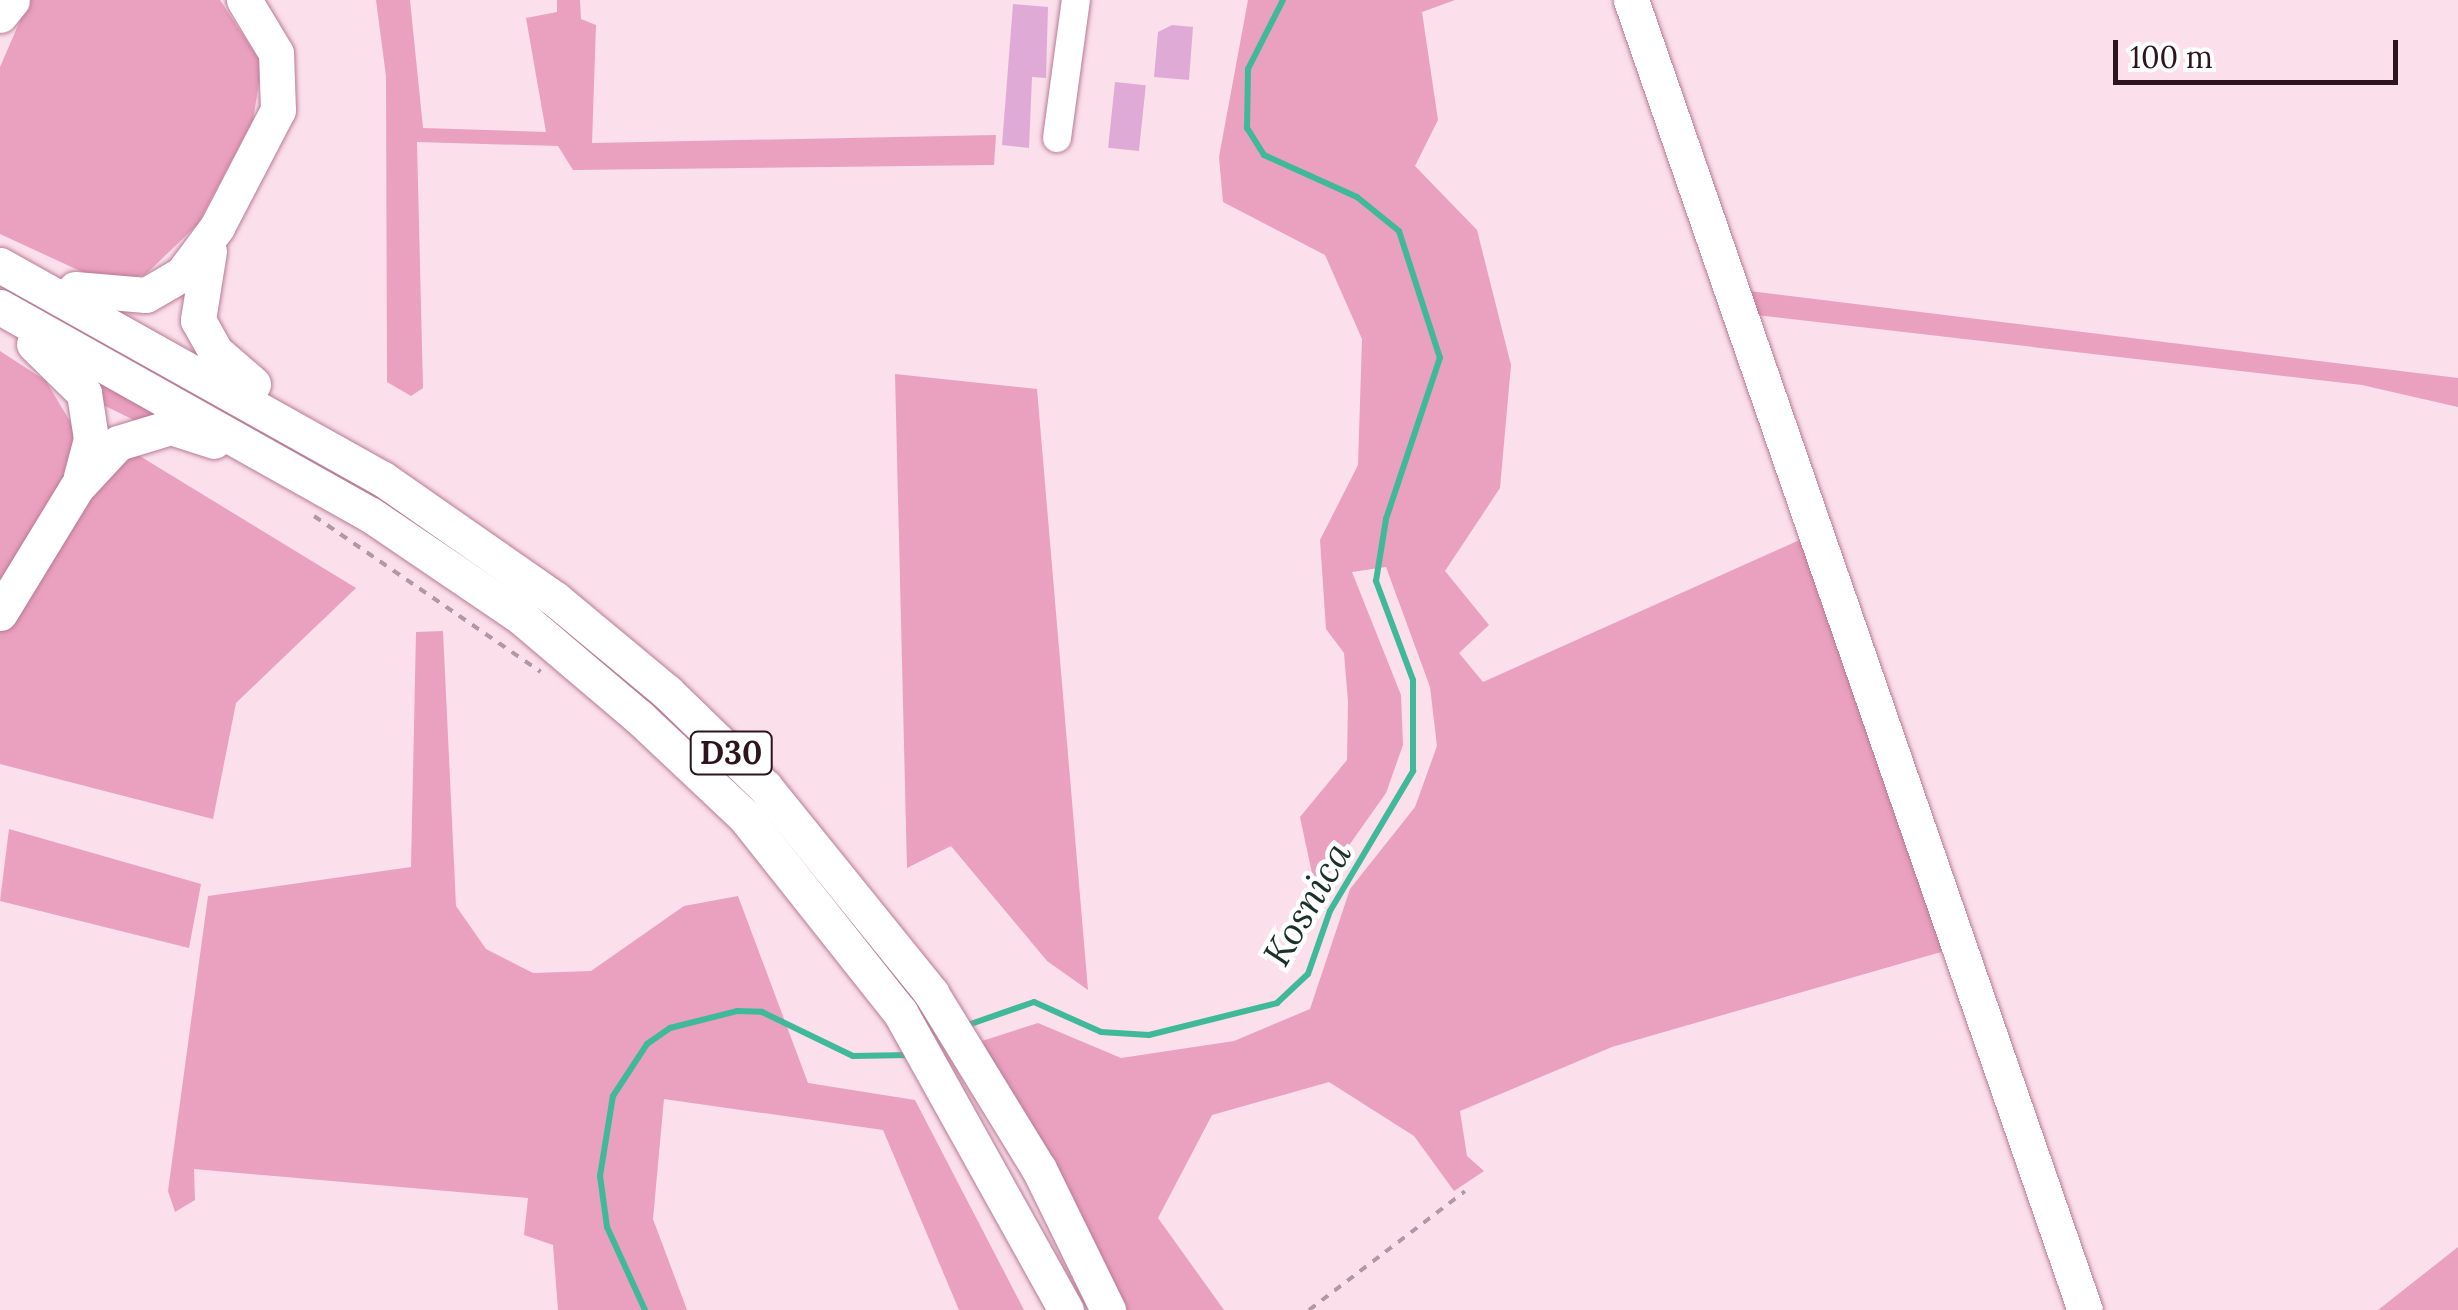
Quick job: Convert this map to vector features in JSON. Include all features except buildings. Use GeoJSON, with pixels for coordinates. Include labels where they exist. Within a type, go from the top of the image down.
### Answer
{"type":"FeatureCollection","features":[{"type":"Feature","properties":{"kind":"main road"},"geometry":{"type":"LineString","coordinates":[[0,13],[8,0]]}},
{"type":"Feature","properties":{"kind":"main road"},"geometry":{"type":"LineString","coordinates":[[0,263],[128,298],[182,274],[217,227],[278,110],[276,52],[244,0]]}},
{"type":"Feature","properties":{"kind":"main road"},"geometry":{"type":"LineString","coordinates":[[1631,0],[2085,1310]]}},
{"type":"Feature","properties":{"kind":"main road"},"geometry":{"type":"LineString","coordinates":[[217,227],[196,303],[204,334],[317,441]]}},
{"type":"Feature","properties":{"kind":"main road","name":"D30"},"geometry":{"type":"LineString","coordinates":[[0,263],[317,441],[492,552],[667,692],[765,787],[931,993],[976,1061],[1108,1310]]}},
{"type":"Feature","properties":{"kind":"main road","name":"D30"},"geometry":{"type":"LineString","coordinates":[[0,306],[290,467],[521,617],[639,717],[746,818],[900,1012],[943,1080],[1066,1310]]}},
{"type":"Feature","properties":{"kind":"main road"},"geometry":{"type":"LineString","coordinates":[[0,317],[63,362],[84,393],[92,438],[77,488]]}},
{"type":"Feature","properties":{"kind":"main road"},"geometry":{"type":"LineString","coordinates":[[0,614],[77,488],[118,443],[156,428],[290,467]]}},
{"type":"Feature","properties":{"kind":"street"},"geometry":{"type":"LineString","coordinates":[[1057,138],[1076,0]]}},
{"type":"Feature","properties":{"kind":"path"},"geometry":{"type":"LineString","coordinates":[[303,510],[546,676]]}},
{"type":"Feature","properties":{"kind":"path"},"geometry":{"type":"LineString","coordinates":[[1309,1310],[1465,1191]]}},
{"type":"Feature","properties":{"kind":"shaded area"},"geometry":{"type":"Polygon","coordinates":[[[29,0],[220,0],[262,64],[253,120],[198,224],[145,275],[104,282],[0,234],[0,67],[29,0]]]}},
{"type":"Feature","properties":{"kind":"shaded area"},"geometry":{"type":"Polygon","coordinates":[[[376,0],[410,0],[423,128],[546,132],[526,18],[557,12],[557,0],[580,0],[581,19],[596,25],[592,143],[996,135],[994,165],[573,170],[558,146],[417,142],[423,388],[411,396],[387,382],[386,76],[376,0]]]}},
{"type":"Feature","properties":{"kind":"shaded area"},"geometry":{"type":"Polygon","coordinates":[[[1248,0],[1455,0],[1422,12],[1438,120],[1415,166],[1477,230],[1511,365],[1500,488],[1445,571],[1489,625],[1459,653],[1483,682],[1804,538],[1948,950],[1612,1047],[1460,1111],[1467,1156],[1484,1171],[1454,1191],[1414,1136],[1329,1082],[1212,1115],[1158,1218],[1224,1310],[1126,1310],[982,1041],[1038,1023],[1121,1058],[1234,1041],[1310,1009],[1350,889],[1415,807],[1437,746],[1430,687],[1386,567],[1352,572],[1401,695],[1403,745],[1386,793],[1316,892],[1300,817],[1347,760],[1348,702],[1344,653],[1326,629],[1320,540],[1358,465],[1362,339],[1325,255],[1223,202],[1219,157],[1248,0]]]}},
{"type":"Feature","properties":{"kind":"shaded area"},"geometry":{"type":"Polygon","coordinates":[[[1749,291],[2458,378],[2458,407],[2362,385],[1756,315],[1749,291]]]}},
{"type":"Feature","properties":{"kind":"shaded area"},"geometry":{"type":"Polygon","coordinates":[[[0,351],[46,381],[83,443],[0,597],[0,351]]]}},
{"type":"Feature","properties":{"kind":"shaded area"},"geometry":{"type":"Polygon","coordinates":[[[95,374],[166,411],[142,424],[97,402],[95,374]]]}},
{"type":"Feature","properties":{"kind":"shaded area"},"geometry":{"type":"Polygon","coordinates":[[[895,374],[1037,389],[1088,990],[1047,961],[951,846],[907,868],[895,374]]]}},
{"type":"Feature","properties":{"kind":"shaded area"},"geometry":{"type":"Polygon","coordinates":[[[125,447],[356,588],[236,703],[213,819],[0,764],[0,631],[125,447]]]}},
{"type":"Feature","properties":{"kind":"shaded area"},"geometry":{"type":"Polygon","coordinates":[[[443,631],[456,906],[486,949],[533,973],[591,971],[684,906],[738,896],[808,1083],[915,1100],[1024,1310],[959,1310],[883,1130],[664,1099],[653,1219],[687,1310],[558,1310],[553,1245],[524,1235],[528,1198],[194,1169],[195,1200],[175,1212],[168,1191],[208,896],[411,867],[416,632],[443,631]]]}},
{"type":"Feature","properties":{"kind":"shaded area"},"geometry":{"type":"Polygon","coordinates":[[[9,829],[201,884],[189,948],[0,901],[9,829]]]}},
{"type":"Feature","properties":{"kind":"shaded area"},"geometry":{"type":"Polygon","coordinates":[[[2458,1247],[2458,1310],[2378,1310],[2458,1247]]]}},
{"type":"Feature","properties":{"kind":"waterway"},"geometry":{"type":"LineString","coordinates":[[965,1026],[1034,1002],[1101,1032],[1149,1035],[1277,1003],[1308,974],[1330,911],[1413,771],[1413,680],[1376,581],[1386,519],[1440,358],[1399,231],[1357,197],[1264,155],[1247,128],[1248,69],[1283,0]]}},
{"type":"Feature","properties":{"kind":"waterway","name":"Kosnica"},"geometry":{"type":"LineString","coordinates":[[645,1310],[607,1227],[600,1176],[613,1096],[647,1044],[670,1028],[737,1011],[762,1012],[853,1056],[910,1055]]}}]}
